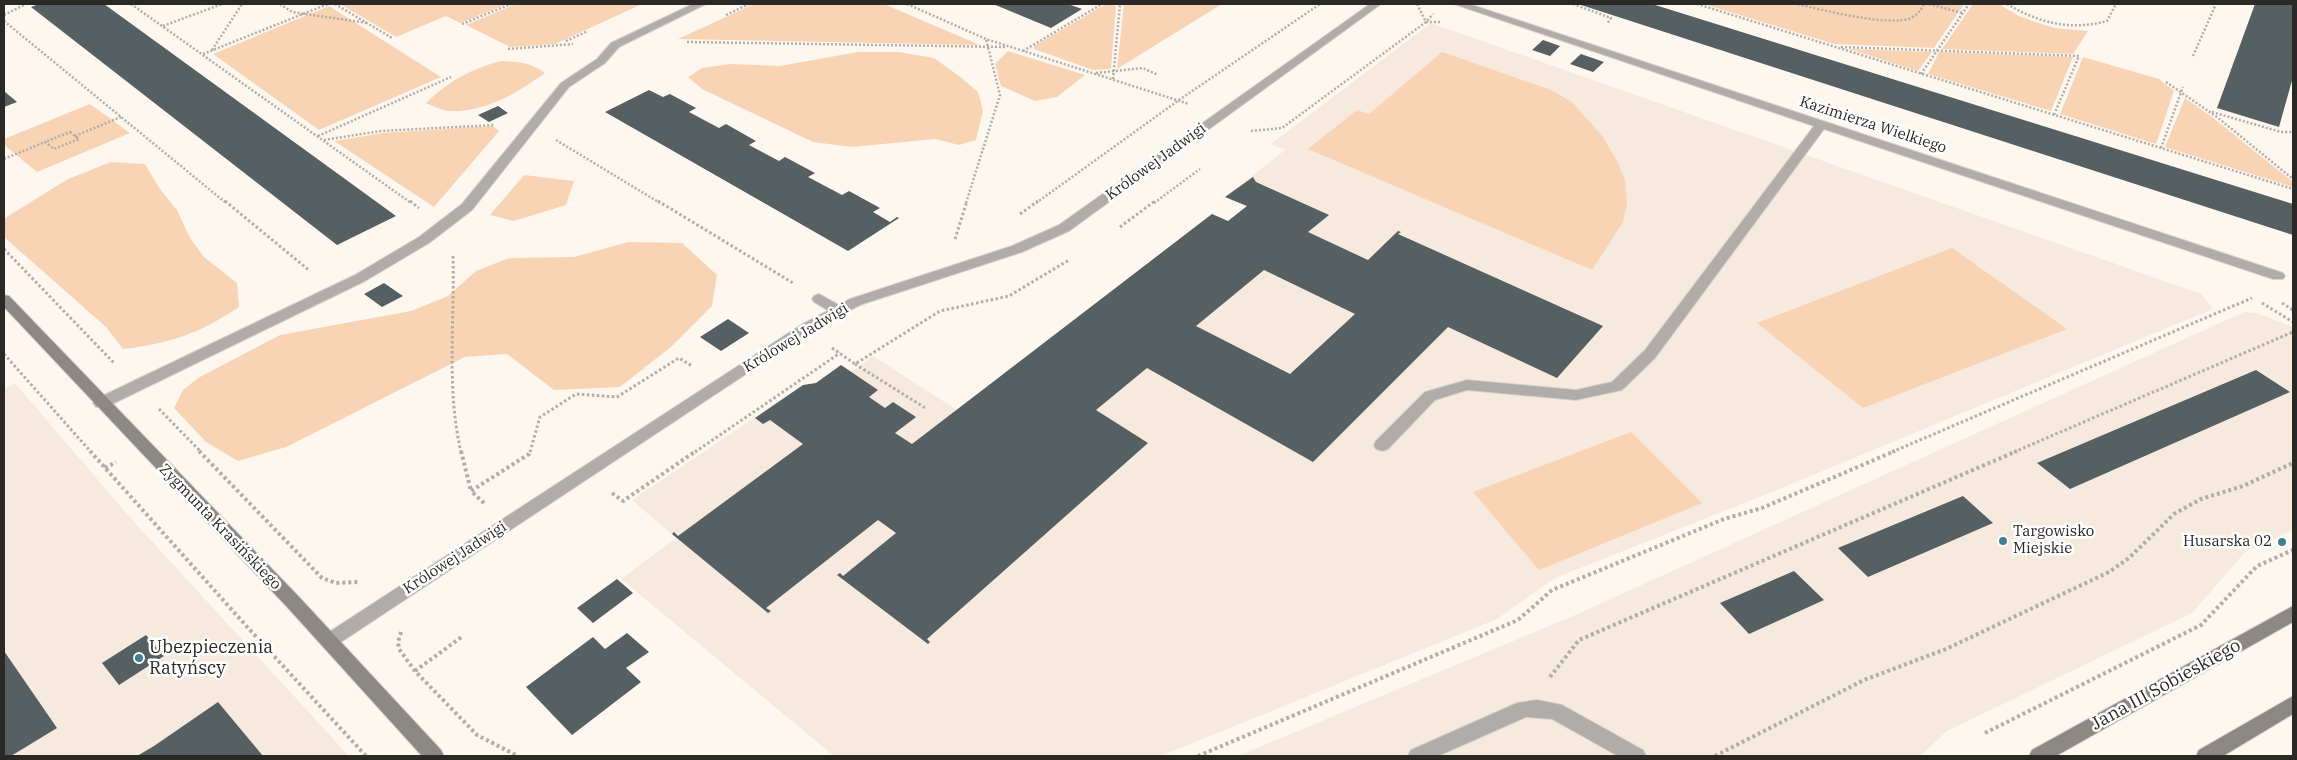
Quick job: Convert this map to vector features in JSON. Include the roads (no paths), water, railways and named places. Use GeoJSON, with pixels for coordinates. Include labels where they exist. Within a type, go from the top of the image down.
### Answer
{"type":"FeatureCollection","features":[{"type":"Feature","properties":{"kind":"street"},"geometry":{"type":"LineString","coordinates":[[101,403],[360,278],[424,240],[467,206],[564,85],[601,61],[615,45],[701,4]]}},
{"type":"Feature","properties":{"kind":"street","name":"Królowej Jadwigi"},"geometry":{"type":"LineString","coordinates":[[329,641],[806,328],[855,302],[1017,249],[1064,228],[1376,4]]}},
{"type":"Feature","properties":{"kind":"street","name":"Kazimierza Wielkiego"},"geometry":{"type":"LineString","coordinates":[[1459,4],[2278,276]]}},
{"type":"Feature","properties":{"kind":"street"},"geometry":{"type":"LineString","coordinates":[[1382,445],[1430,396],[1467,385],[1576,395],[1617,386],[1650,354],[1821,125]]}},
{"type":"Feature","properties":{"kind":"street","name":"Zygmunta Krasińskiego"},"geometry":{"type":"LineString","coordinates":[[4,299],[329,641],[434,756]]}},
{"type":"Feature","properties":{"kind":"street"},"geometry":{"type":"LineString","coordinates":[[819,299],[839,311]]}},
{"type":"Feature","properties":{"kind":"street","name":"Jana III Sobieskiego"},"geometry":{"type":"LineString","coordinates":[[2039,756],[2293,613]]}},
{"type":"Feature","properties":{"kind":"street"},"geometry":{"type":"LineString","coordinates":[[2206,756],[2293,704]]}},
{"type":"Feature","properties":{"kind":"street"},"geometry":{"type":"LineString","coordinates":[[1418,756],[1524,709],[1538,708],[1555,712],[1636,756]]}},
{"type":"Feature","properties":{"kind":"place","name":"Targowisko Miejskie"},"geometry":{"type":"Point","coordinates":[2003,541]}},
{"type":"Feature","properties":{"kind":"place","name":"Husarska 02"},"geometry":{"type":"Point","coordinates":[2282,542]}},
{"type":"Feature","properties":{"kind":"place","name":"Ubezpieczenia Ratyńscy"},"geometry":{"type":"Point","coordinates":[139,658]}}]}
